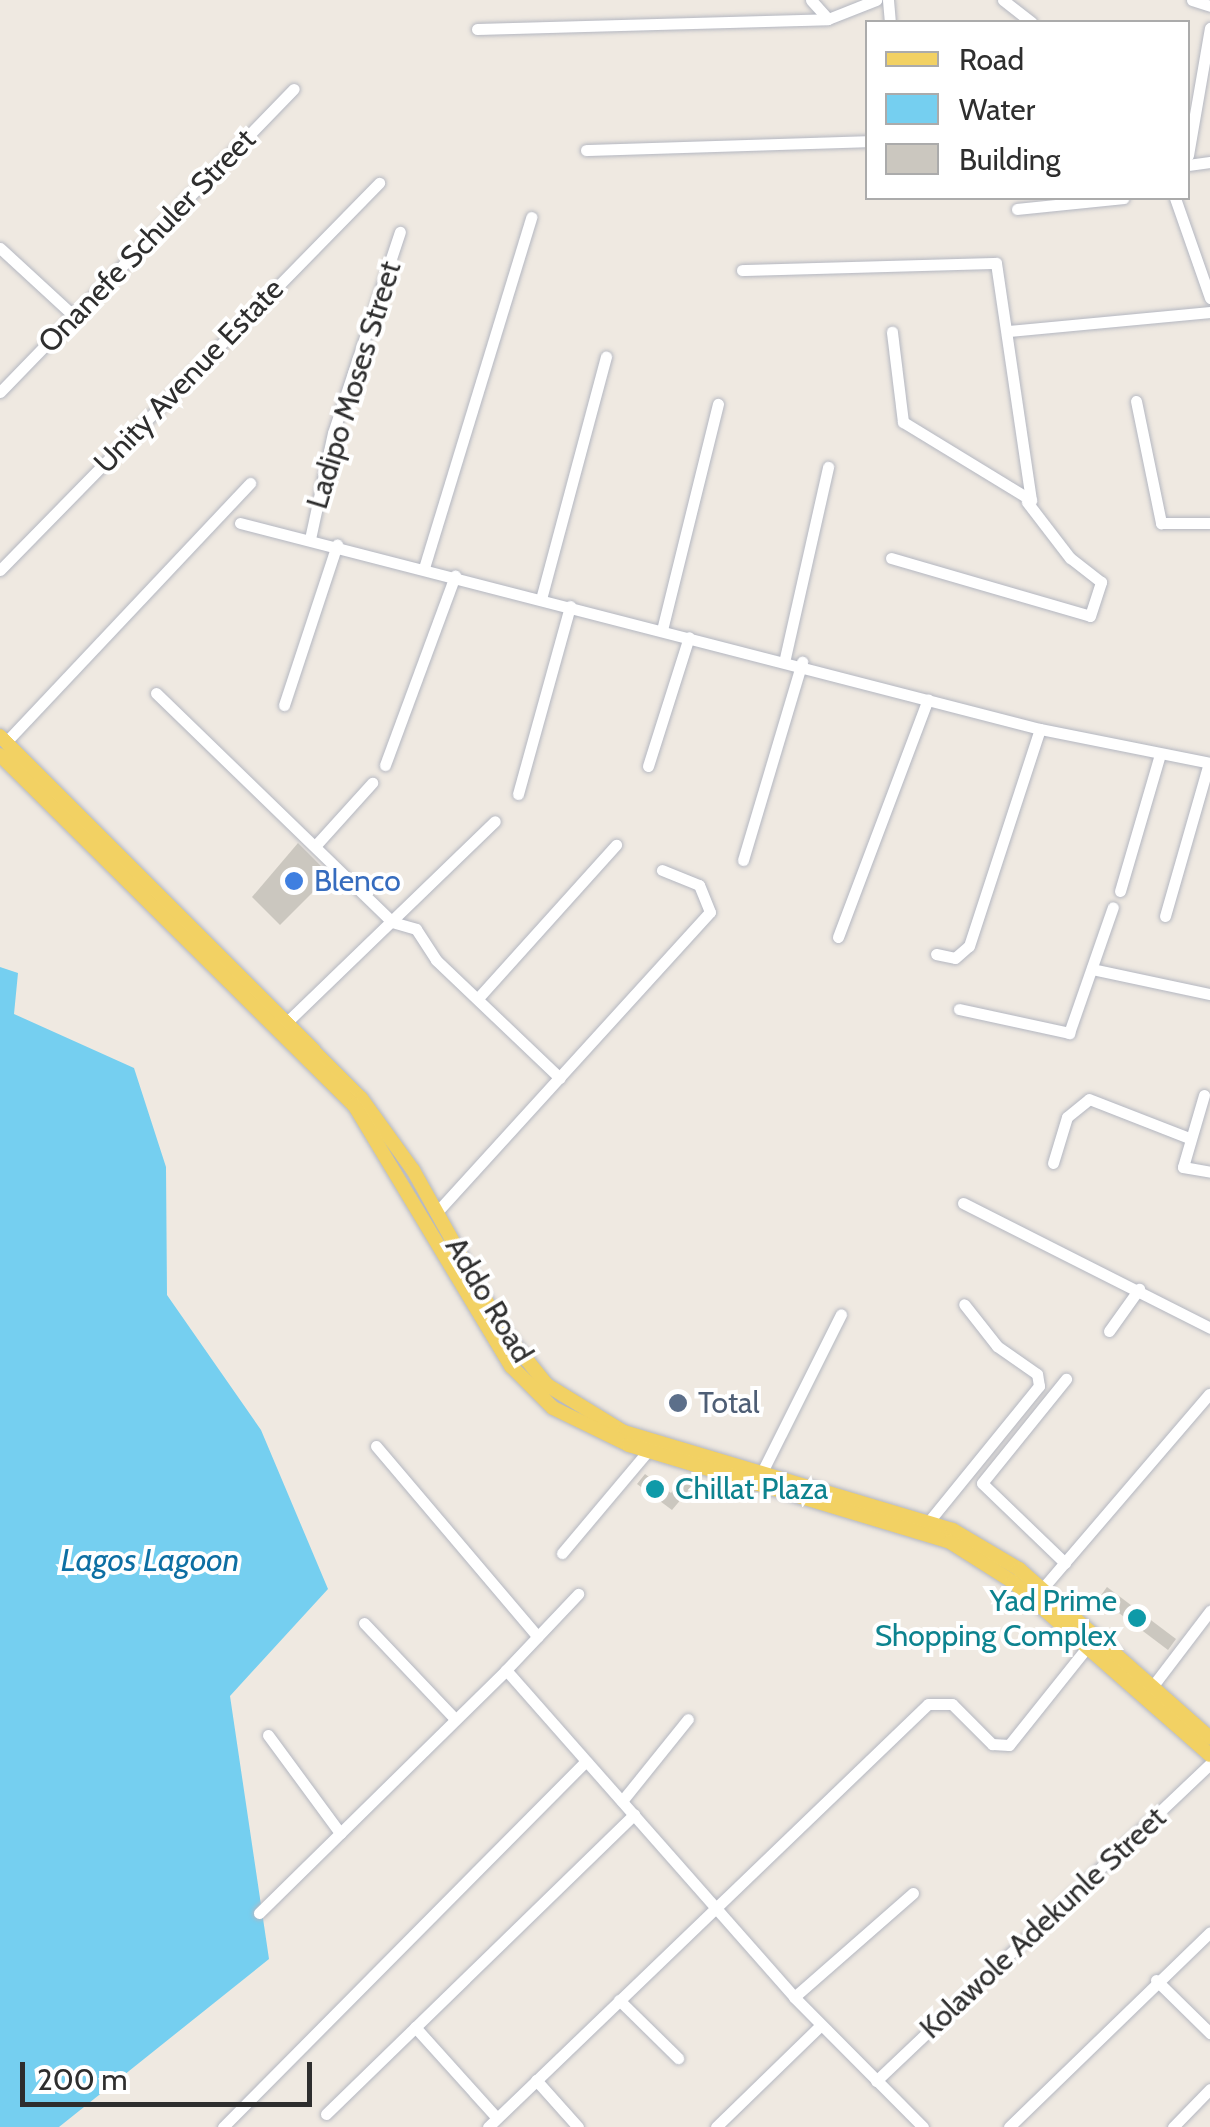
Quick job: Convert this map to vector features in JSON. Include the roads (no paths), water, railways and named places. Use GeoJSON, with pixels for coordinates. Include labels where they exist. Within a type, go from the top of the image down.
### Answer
{"type":"FeatureCollection","features":[{"type":"Feature","properties":{"kind":"main road","name":"Addo Road"},"geometry":{"type":"LineString","coordinates":[[6,750],[289,1020],[378,1118],[502,1329],[546,1385],[624,1432],[930,1520],[1042,1589],[1091,1642],[1210,1756]]}},
{"type":"Feature","properties":{"kind":"main road","name":"Addo Road"},"geometry":{"type":"LineString","coordinates":[[6,750],[354,1105],[520,1376],[566,1416],[648,1451],[926,1530],[1014,1582],[1152,1687],[1210,1738]]}},
{"type":"Feature","properties":{"kind":"street"},"geometry":{"type":"LineString","coordinates":[[811,0],[828,18]]}},
{"type":"Feature","properties":{"kind":"street"},"geometry":{"type":"LineString","coordinates":[[478,29],[828,18],[876,0]]}},
{"type":"Feature","properties":{"kind":"street"},"geometry":{"type":"LineString","coordinates":[[1002,0],[1015,17]]}},
{"type":"Feature","properties":{"kind":"street"},"geometry":{"type":"LineString","coordinates":[[1192,0],[1210,6]]}},
{"type":"Feature","properties":{"kind":"street"},"geometry":{"type":"LineString","coordinates":[[1190,143],[1210,28]]}},
{"type":"Feature","properties":{"kind":"street","name":"Onanefe Schuler Street"},"geometry":{"type":"LineString","coordinates":[[0,392],[294,89]]}},
{"type":"Feature","properties":{"kind":"street"},"geometry":{"type":"LineString","coordinates":[[586,150],[865,141]]}},
{"type":"Feature","properties":{"kind":"street","name":"Unity Avenue Estate"},"geometry":{"type":"LineString","coordinates":[[0,570],[378,182]]}},
{"type":"Feature","properties":{"kind":"street"},"geometry":{"type":"LineString","coordinates":[[1017,209],[1105,200]]}},
{"type":"Feature","properties":{"kind":"street"},"geometry":{"type":"LineString","coordinates":[[1176,200],[1209,293]]}},
{"type":"Feature","properties":{"kind":"street"},"geometry":{"type":"LineString","coordinates":[[424,568],[530,217]]}},
{"type":"Feature","properties":{"kind":"street","name":"Ladipo Moses Street"},"geometry":{"type":"LineString","coordinates":[[310,539],[333,434],[400,232]]}},
{"type":"Feature","properties":{"kind":"street"},"geometry":{"type":"LineString","coordinates":[[0,248],[74,316]]}},
{"type":"Feature","properties":{"kind":"street"},"geometry":{"type":"LineString","coordinates":[[742,270],[992,261],[1009,331],[1012,401],[1033,492],[1027,502]]}},
{"type":"Feature","properties":{"kind":"street"},"geometry":{"type":"LineString","coordinates":[[1009,331],[1210,312]]}},
{"type":"Feature","properties":{"kind":"street"},"geometry":{"type":"LineString","coordinates":[[891,558],[1090,616],[1102,582],[1070,558],[1027,502],[903,422],[892,332]]}},
{"type":"Feature","properties":{"kind":"street"},"geometry":{"type":"LineString","coordinates":[[541,598],[606,357]]}},
{"type":"Feature","properties":{"kind":"street"},"geometry":{"type":"LineString","coordinates":[[1136,401],[1161,523],[1210,523]]}},
{"type":"Feature","properties":{"kind":"street"},"geometry":{"type":"LineString","coordinates":[[662,630],[718,404]]}},
{"type":"Feature","properties":{"kind":"street"},"geometry":{"type":"LineString","coordinates":[[785,658],[828,467]]}},
{"type":"Feature","properties":{"kind":"street"},"geometry":{"type":"LineString","coordinates":[[6,750],[250,483]]}},
{"type":"Feature","properties":{"kind":"street"},"geometry":{"type":"LineString","coordinates":[[240,523],[802,662],[1040,729],[1210,763],[1165,916]]}},
{"type":"Feature","properties":{"kind":"street"},"geometry":{"type":"LineString","coordinates":[[284,705],[337,545]]}},
{"type":"Feature","properties":{"kind":"street"},"geometry":{"type":"LineString","coordinates":[[385,764],[455,576]]}},
{"type":"Feature","properties":{"kind":"street"},"geometry":{"type":"LineString","coordinates":[[518,794],[570,606]]}},
{"type":"Feature","properties":{"kind":"street"},"geometry":{"type":"LineString","coordinates":[[648,766],[689,637]]}},
{"type":"Feature","properties":{"kind":"street"},"geometry":{"type":"LineString","coordinates":[[744,860],[802,662]]}},
{"type":"Feature","properties":{"kind":"street"},"geometry":{"type":"LineString","coordinates":[[156,693],[392,922],[416,929],[560,1078]]}},
{"type":"Feature","properties":{"kind":"street"},"geometry":{"type":"LineString","coordinates":[[838,937],[928,699]]}},
{"type":"Feature","properties":{"kind":"street"},"geometry":{"type":"LineString","coordinates":[[936,954],[955,958],[969,946],[1040,729]]}},
{"type":"Feature","properties":{"kind":"street"},"geometry":{"type":"LineString","coordinates":[[1120,892],[1160,754]]}},
{"type":"Feature","properties":{"kind":"street"},"geometry":{"type":"LineString","coordinates":[[316,845],[372,783]]}},
{"type":"Feature","properties":{"kind":"street"},"geometry":{"type":"LineString","coordinates":[[289,1020],[495,821]]}},
{"type":"Feature","properties":{"kind":"street"},"geometry":{"type":"LineString","coordinates":[[479,998],[616,845]]}},
{"type":"Feature","properties":{"kind":"street"},"geometry":{"type":"LineString","coordinates":[[436,1213],[712,908],[699,886],[662,870]]}},
{"type":"Feature","properties":{"kind":"street"},"geometry":{"type":"LineString","coordinates":[[959,1009],[1069,1033],[1113,908]]}},
{"type":"Feature","properties":{"kind":"street"},"geometry":{"type":"LineString","coordinates":[[1092,969],[1210,994]]}},
{"type":"Feature","properties":{"kind":"street"},"geometry":{"type":"LineString","coordinates":[[1204,1095],[1189,1138],[1184,1169],[1210,1172]]}},
{"type":"Feature","properties":{"kind":"street"},"geometry":{"type":"LineString","coordinates":[[1052,1163],[1067,1117],[1089,1099],[1189,1138]]}},
{"type":"Feature","properties":{"kind":"street"},"geometry":{"type":"LineString","coordinates":[[963,1202],[1210,1328]]}},
{"type":"Feature","properties":{"kind":"street"},"geometry":{"type":"LineString","coordinates":[[1109,1331],[1138,1289]]}},
{"type":"Feature","properties":{"kind":"street"},"geometry":{"type":"LineString","coordinates":[[930,1520],[1039,1386],[1037,1374],[997,1346],[964,1304]]}},
{"type":"Feature","properties":{"kind":"street"},"geometry":{"type":"LineString","coordinates":[[763,1470],[841,1314]]}},
{"type":"Feature","properties":{"kind":"street"},"geometry":{"type":"LineString","coordinates":[[1065,1562],[982,1482],[1066,1378]]}},
{"type":"Feature","properties":{"kind":"street"},"geometry":{"type":"LineString","coordinates":[[1042,1589],[1209,1394]]}},
{"type":"Feature","properties":{"kind":"street"},"geometry":{"type":"LineString","coordinates":[[376,1446],[538,1637]]}},
{"type":"Feature","properties":{"kind":"street"},"geometry":{"type":"LineString","coordinates":[[562,1553],[648,1451]]}},
{"type":"Feature","properties":{"kind":"street"},"geometry":{"type":"LineString","coordinates":[[259,1913],[578,1594]]}},
{"type":"Feature","properties":{"kind":"street"},"geometry":{"type":"LineString","coordinates":[[1152,1687],[1210,1610]]}},
{"type":"Feature","properties":{"kind":"street"},"geometry":{"type":"LineString","coordinates":[[364,1622],[455,1718]]}},
{"type":"Feature","properties":{"kind":"street"},"geometry":{"type":"LineString","coordinates":[[415,2027],[493,2122],[710,1906],[928,1704],[952,1704],[992,1744],[1009,1745],[1091,1642]]}},
{"type":"Feature","properties":{"kind":"street"},"geometry":{"type":"LineString","coordinates":[[506,1670],[710,1906],[821,2026],[923,2127]]}},
{"type":"Feature","properties":{"kind":"street"},"geometry":{"type":"LineString","coordinates":[[622,1801],[688,1719]]}},
{"type":"Feature","properties":{"kind":"street"},"geometry":{"type":"LineString","coordinates":[[268,1735],[340,1833]]}},
{"type":"Feature","properties":{"kind":"street"},"geometry":{"type":"LineString","coordinates":[[223,2127],[586,1761]]}},
{"type":"Feature","properties":{"kind":"street","name":"Kolawole Adekunle Street"},"geometry":{"type":"LineString","coordinates":[[876,2081],[1210,1764]]}},
{"type":"Feature","properties":{"kind":"street"},"geometry":{"type":"LineString","coordinates":[[326,2114],[634,1814]]}},
{"type":"Feature","properties":{"kind":"street"},"geometry":{"type":"LineString","coordinates":[[794,1996],[913,1893]]}},
{"type":"Feature","properties":{"kind":"street"},"geometry":{"type":"LineString","coordinates":[[1009,2127],[1156,1980],[1210,1932]]}},
{"type":"Feature","properties":{"kind":"street"},"geometry":{"type":"LineString","coordinates":[[1156,1980],[1210,2033]]}},
{"type":"Feature","properties":{"kind":"street"},"geometry":{"type":"LineString","coordinates":[[619,2000],[678,2058]]}},
{"type":"Feature","properties":{"kind":"street"},"geometry":{"type":"LineString","coordinates":[[716,2127],[821,2026]]}},
{"type":"Feature","properties":{"kind":"street"},"geometry":{"type":"LineString","coordinates":[[536,2080],[578,2127]]}},
{"type":"Feature","properties":{"kind":"street"},"geometry":{"type":"LineString","coordinates":[[1173,2127],[1210,2089]]}},
{"type":"Feature","properties":{"kind":"water","name":"Lagos Lagoon"},"geometry":{"type":"Polygon","coordinates":[[[0,967],[18,973],[14,1014],[134,1068],[166,1167],[167,1295],[261,1430],[328,1589],[230,1696],[269,1959],[59,2127],[0,2127],[0,967]]]}},
{"type":"Feature","properties":{"kind":"place","name":"Blenco"},"geometry":{"type":"Point","coordinates":[294,881]}},
{"type":"Feature","properties":{"kind":"place","name":"Total"},"geometry":{"type":"Point","coordinates":[678,1403]}},
{"type":"Feature","properties":{"kind":"place","name":"Chillat Plaza"},"geometry":{"type":"Point","coordinates":[655,1489]}},
{"type":"Feature","properties":{"kind":"place","name":"Yad Prime Shopping Complex"},"geometry":{"type":"Point","coordinates":[1137,1618]}}]}
